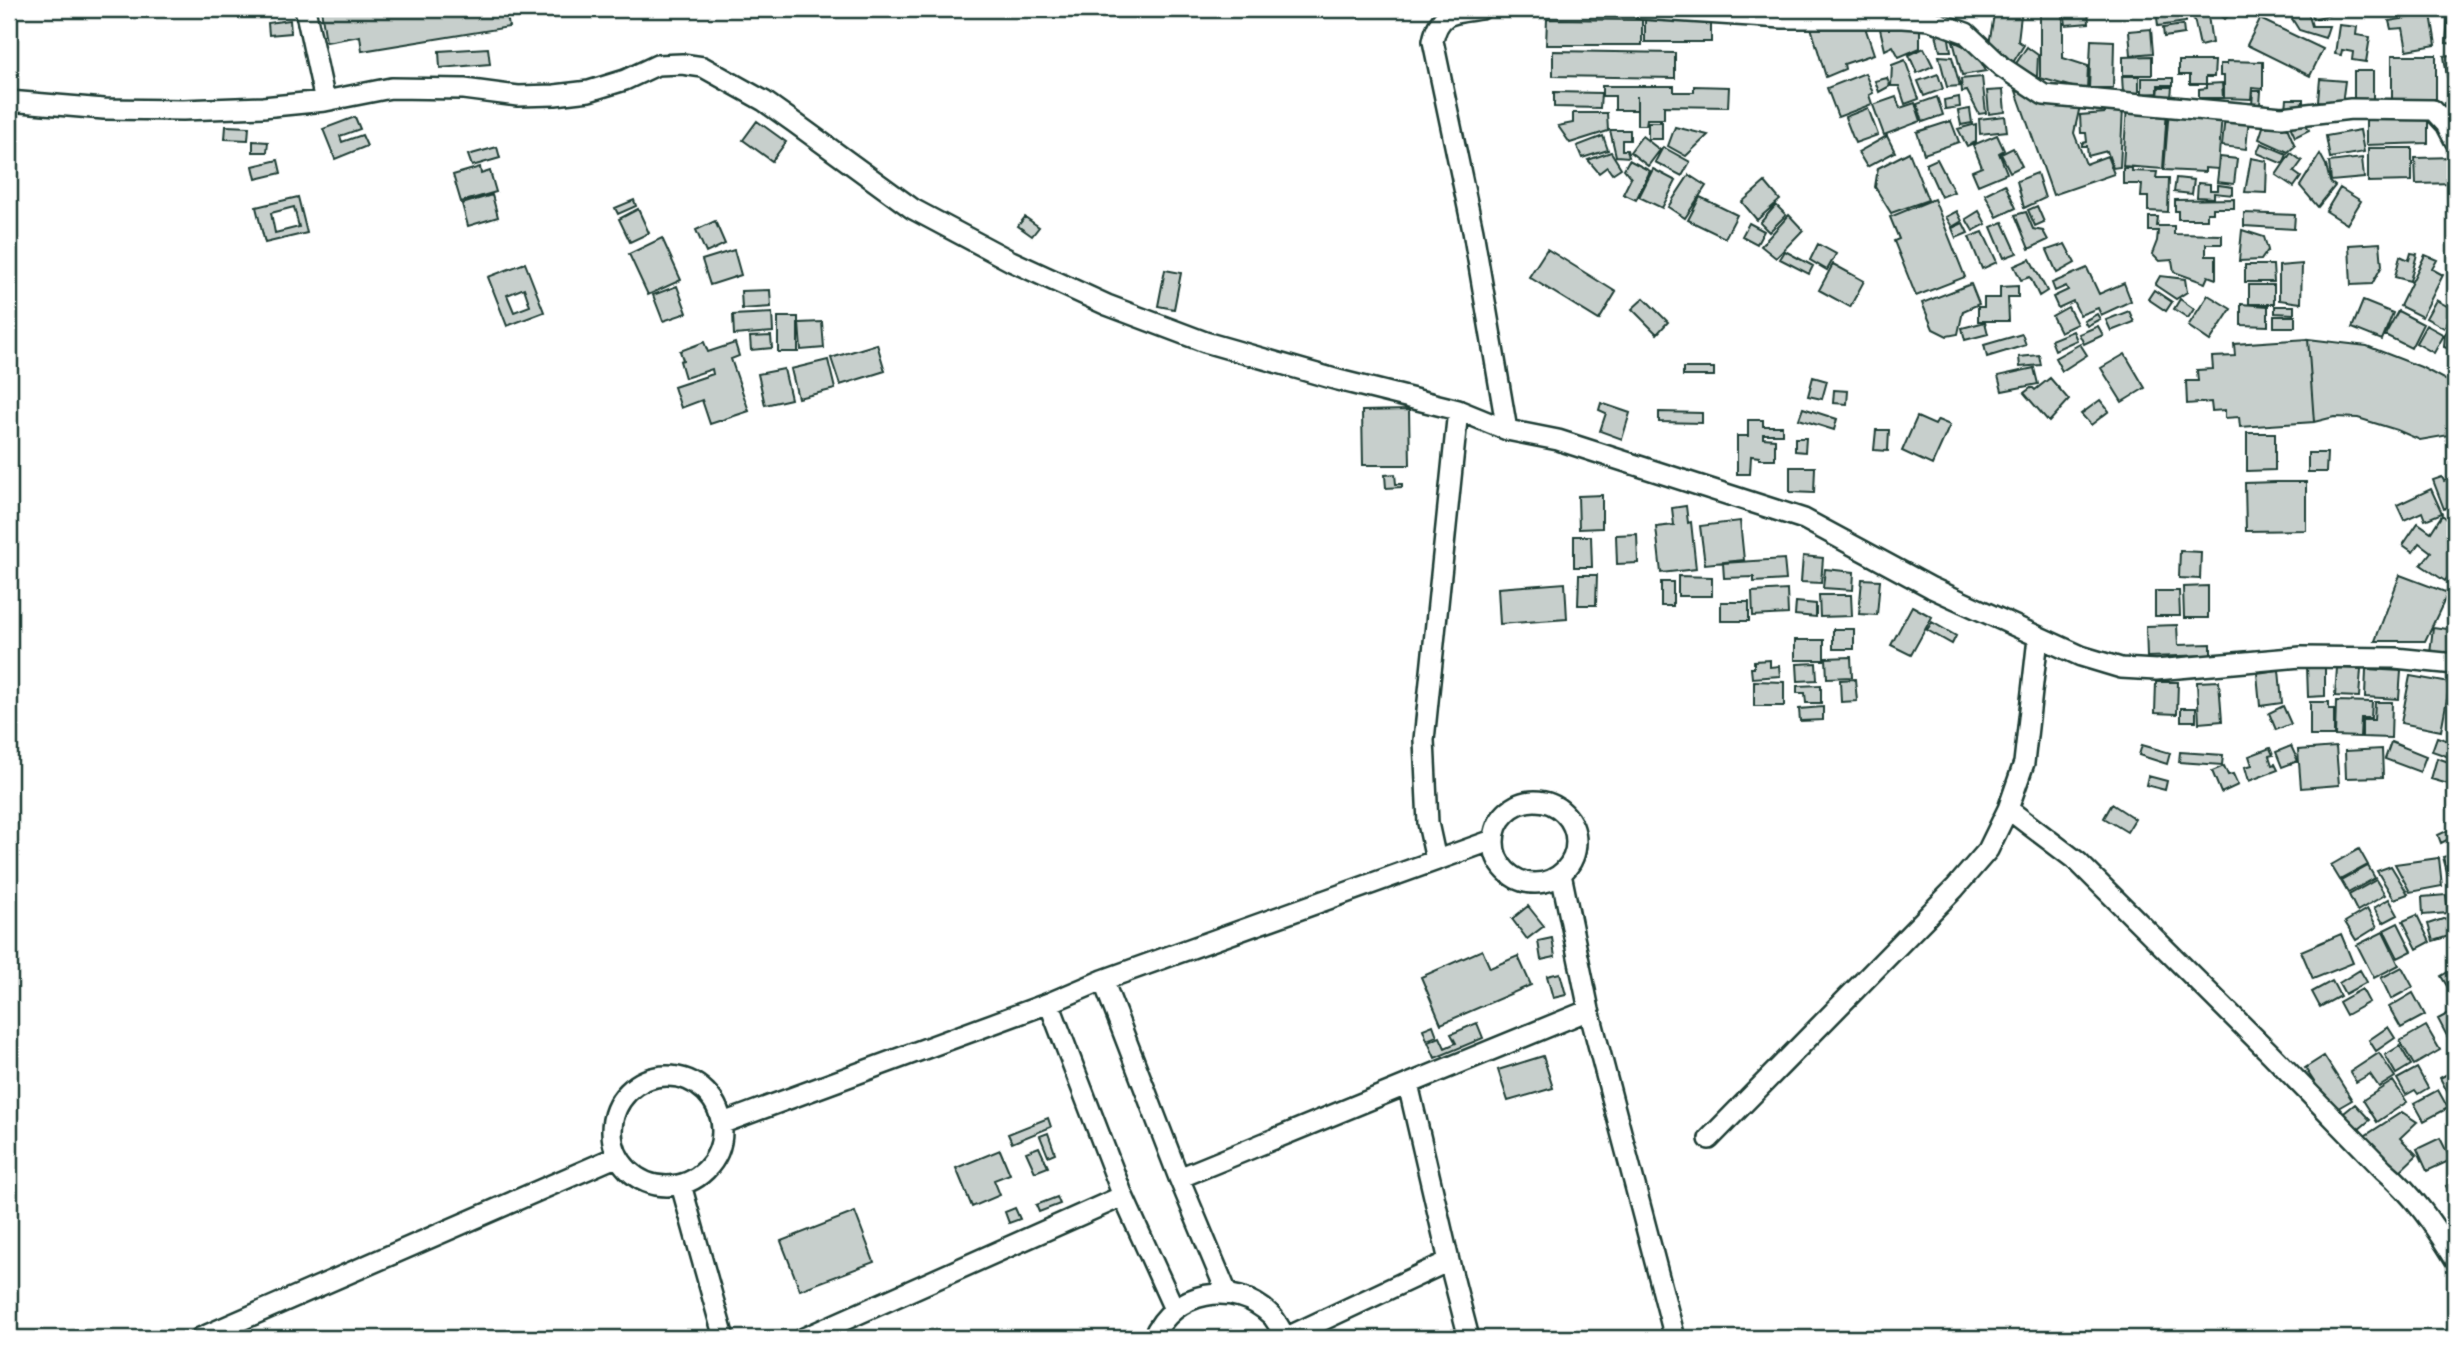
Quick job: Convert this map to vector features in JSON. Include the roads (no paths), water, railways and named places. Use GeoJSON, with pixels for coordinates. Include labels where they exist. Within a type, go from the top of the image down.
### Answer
{"type":"FeatureCollection","features":[{"type":"Feature","properties":{"kind":"street"},"geometry":{"type":"LineString","coordinates":[[305,9],[325,101]]}},
{"type":"Feature","properties":{"kind":"street"},"geometry":{"type":"LineString","coordinates":[[1481,9],[1444,16],[1436,26],[1433,41],[1473,232],[1507,430]]}},
{"type":"Feature","properties":{"kind":"street"},"geometry":{"type":"LineString","coordinates":[[1642,9],[1783,18],[1899,13],[1930,20],[1966,33],[2002,67],[2043,95],[2282,117],[2351,109],[2426,109],[2433,110],[2443,120],[2455,141]]}},
{"type":"Feature","properties":{"kind":"street"},"geometry":{"type":"LineString","coordinates":[[9,101],[104,109],[183,110],[325,101],[391,88],[464,89],[518,96],[555,95],[589,91],[625,80],[657,65],[704,67],[774,108],[913,209],[1011,261],[1107,305],[1205,342],[1338,380],[1458,410],[1507,430],[1558,440],[1804,519],[1932,587],[2081,656],[2122,668],[2157,670],[2301,657],[2395,658],[2455,664]]}},
{"type":"Feature","properties":{"kind":"street"},"geometry":{"type":"LineString","coordinates":[[1436,860],[1428,823],[1424,740],[1458,410]]}},
{"type":"Feature","properties":{"kind":"street"},"geometry":{"type":"LineString","coordinates":[[1709,1139],[1955,888],[1988,850],[2008,809],[2024,763],[2038,638]]}},
{"type":"Feature","properties":{"kind":"street"},"geometry":{"type":"LineString","coordinates":[[1533,800],[1553,805],[1569,818],[1576,837],[1573,858],[1561,874],[1544,882],[1525,882],[1508,873],[1497,859],[1493,840],[1499,821],[1513,806],[1533,800]]}},
{"type":"Feature","properties":{"kind":"street"},"geometry":{"type":"LineString","coordinates":[[2008,809],[2078,862],[2400,1183],[2428,1216],[2455,1259]]}},
{"type":"Feature","properties":{"kind":"street"},"geometry":{"type":"LineString","coordinates":[[723,1123],[1049,1003],[1102,980],[1493,840]]}},
{"type":"Feature","properties":{"kind":"street"},"geometry":{"type":"LineString","coordinates":[[1561,874],[1589,1010],[1675,1338]]}},
{"type":"Feature","properties":{"kind":"street"},"geometry":{"type":"LineString","coordinates":[[1102,980],[1227,1293]]}},
{"type":"Feature","properties":{"kind":"street"},"geometry":{"type":"LineString","coordinates":[[1049,1003],[1123,1196],[1174,1309]]}},
{"type":"Feature","properties":{"kind":"street"},"geometry":{"type":"LineString","coordinates":[[1179,1178],[1589,1010]]}},
{"type":"Feature","properties":{"kind":"street"},"geometry":{"type":"LineString","coordinates":[[664,1075],[691,1081],[713,1098],[723,1123],[720,1150],[705,1173],[681,1185],[662,1187],[644,1182],[629,1171],[618,1156],[612,1130],[619,1103],[638,1084],[664,1075]]}},
{"type":"Feature","properties":{"kind":"street"},"geometry":{"type":"LineString","coordinates":[[1408,1084],[1469,1338]]}},
{"type":"Feature","properties":{"kind":"street"},"geometry":{"type":"LineString","coordinates":[[200,1338],[618,1156]]}},
{"type":"Feature","properties":{"kind":"street"},"geometry":{"type":"LineString","coordinates":[[681,1185],[724,1338]]}},
{"type":"Feature","properties":{"kind":"street"},"geometry":{"type":"LineString","coordinates":[[804,1338],[1123,1196]]}},
{"type":"Feature","properties":{"kind":"street"},"geometry":{"type":"LineString","coordinates":[[1153,1338],[1158,1326],[1174,1309],[1190,1299],[1227,1293],[1251,1301],[1272,1316],[1285,1338],[1449,1261]]}}]}
